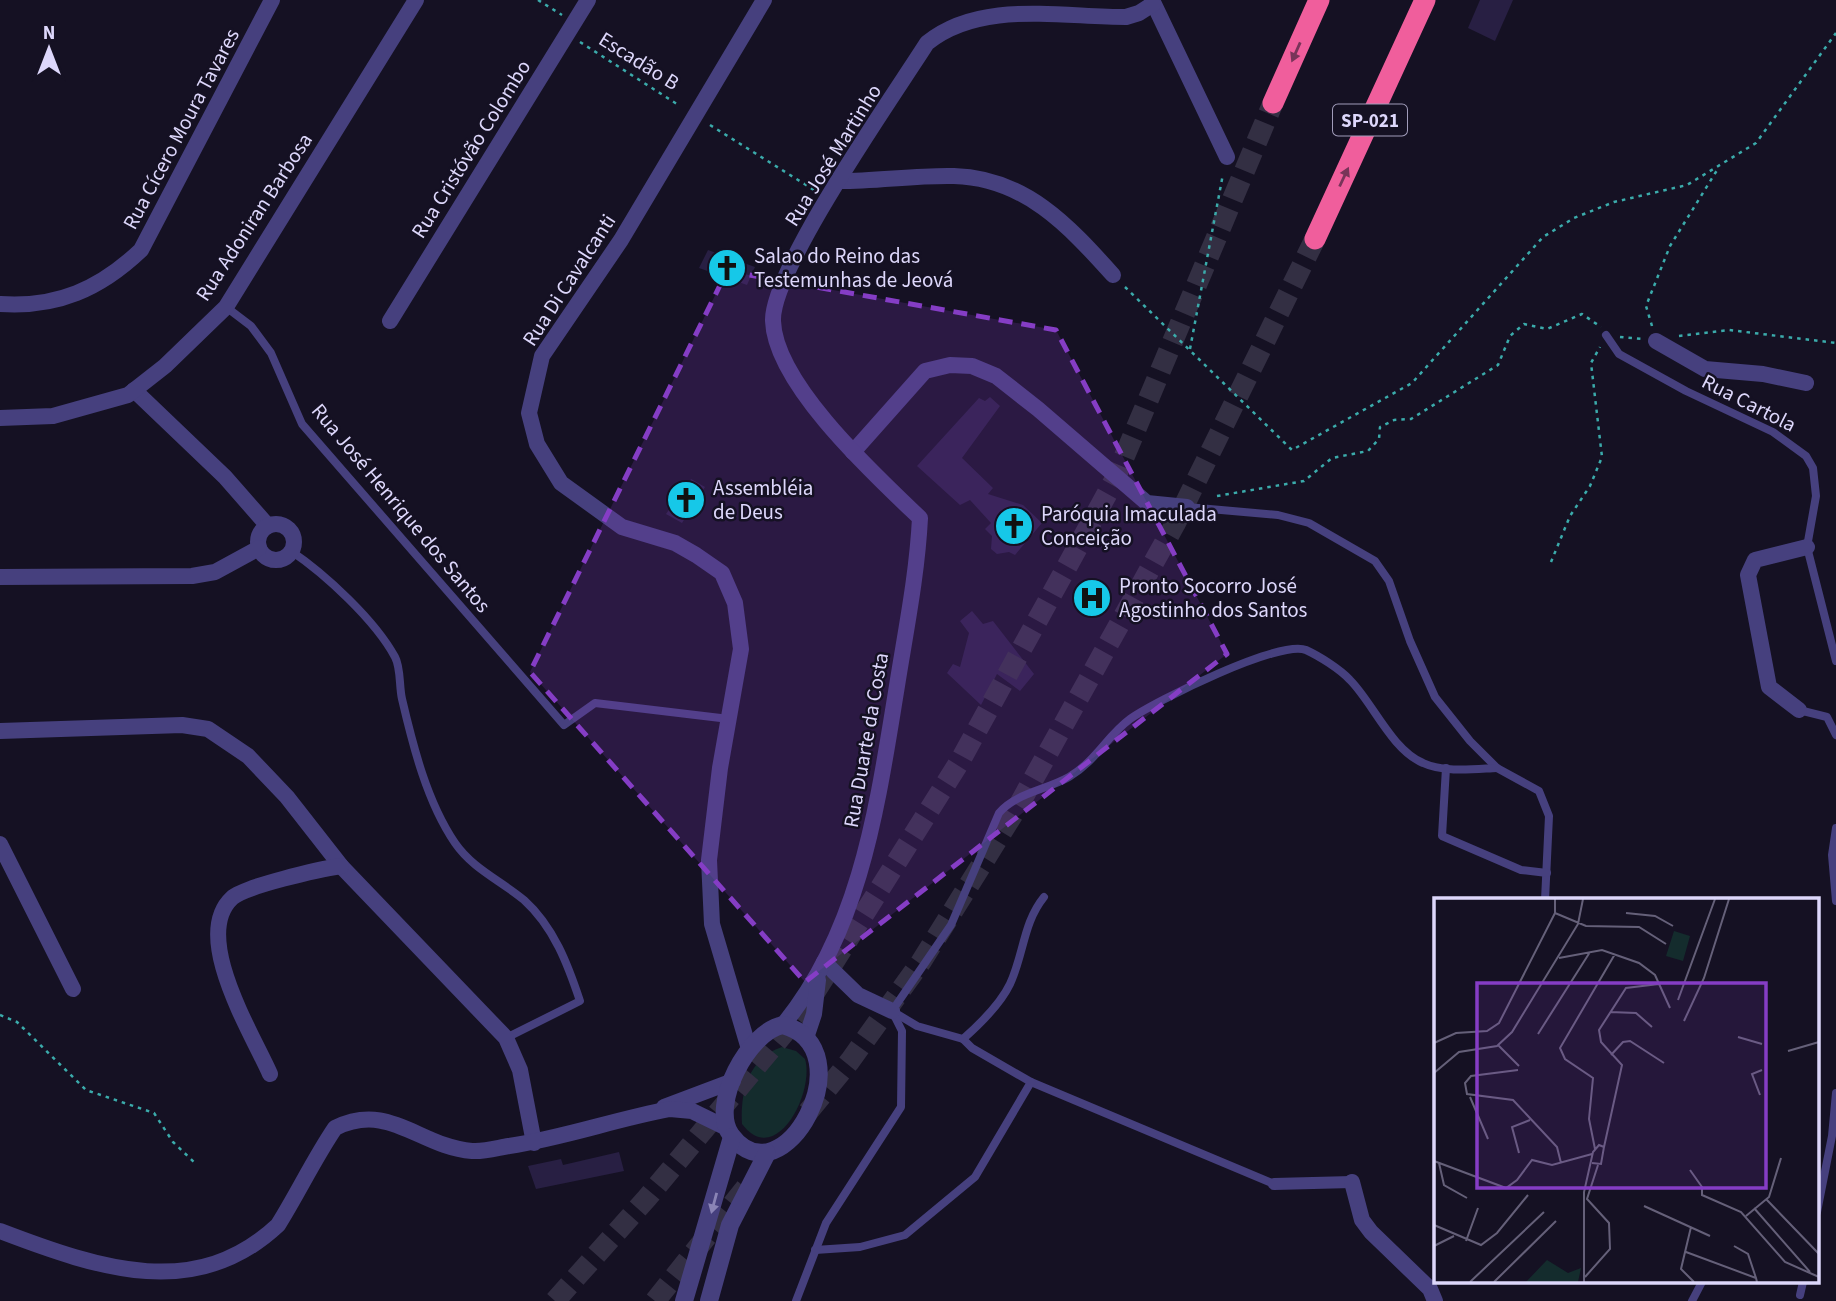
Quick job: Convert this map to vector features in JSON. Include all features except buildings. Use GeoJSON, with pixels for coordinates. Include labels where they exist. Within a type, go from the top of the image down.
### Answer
{"type":"FeatureCollection","features":[{"type":"Feature","properties":{"kind":"highway"},"geometry":{"type":"LineString","coordinates":[[1273,103],[1319,0]]}},
{"type":"Feature","properties":{"kind":"highway","name":"SP-021"},"geometry":{"type":"LineString","coordinates":[[1315,239],[1425,0]]}},
{"type":"Feature","properties":{"kind":"street","name":"Rua Cícero Moura Tavares"},"geometry":{"type":"LineString","coordinates":[[0,304],[30,307],[61,301],[117,272],[141,250],[272,0]]}},
{"type":"Feature","properties":{"kind":"street","name":"Rua Adoniran Barbosa"},"geometry":{"type":"LineString","coordinates":[[0,418],[53,416],[85,409],[134,390],[165,366],[226,307],[416,0]]}},
{"type":"Feature","properties":{"kind":"street","name":"Rua Cristóvão Colombo"},"geometry":{"type":"LineString","coordinates":[[390,321],[588,0]]}},
{"type":"Feature","properties":{"kind":"street","name":"Rua Di Cavalcanti"},"geometry":{"type":"LineString","coordinates":[[749,1049],[712,924],[709,860],[741,649],[735,603],[722,573],[675,543],[622,527],[561,483],[537,444],[529,413],[542,356],[621,240],[764,0]]}},
{"type":"Feature","properties":{"kind":"street"},"geometry":{"type":"LineString","coordinates":[[1152,2],[1227,157]]}},
{"type":"Feature","properties":{"kind":"street","name":"Rua José Martinho"},"geometry":{"type":"LineString","coordinates":[[920,518],[853,452],[790,374],[773,321],[777,295],[786,274],[829,199],[927,43],[944,27],[993,11],[1126,17],[1139,13],[1152,2]]}},
{"type":"Feature","properties":{"kind":"street"},"geometry":{"type":"LineString","coordinates":[[840,181],[886,181],[952,175],[984,178],[1011,187],[1041,203],[1068,225],[1113,275]]}},
{"type":"Feature","properties":{"kind":"street"},"geometry":{"type":"LineString","coordinates":[[1656,341],[1705,369],[1763,374],[1806,383]]}},
{"type":"Feature","properties":{"kind":"street"},"geometry":{"type":"LineString","coordinates":[[853,452],[925,371],[950,365],[972,366],[996,376],[1147,503],[1187,507]]}},
{"type":"Feature","properties":{"kind":"street"},"geometry":{"type":"LineString","coordinates":[[134,390],[225,477],[268,526]]}},
{"type":"Feature","properties":{"kind":"street","name":"Rua Duarte da Costa"},"geometry":{"type":"LineString","coordinates":[[783,1025],[803,1001],[821,968],[862,870],[875,820],[915,575],[920,518]]}},
{"type":"Feature","properties":{"kind":"street"},"geometry":{"type":"LineString","coordinates":[[280,524],[288,528],[293,537],[291,551],[281,559],[272,559],[259,548],[258,538],[268,526],[280,524]]}},
{"type":"Feature","properties":{"kind":"street"},"geometry":{"type":"LineString","coordinates":[[1799,710],[1769,687],[1748,575],[1755,560],[1807,547]]}},
{"type":"Feature","properties":{"kind":"street"},"geometry":{"type":"LineString","coordinates":[[0,577],[192,576],[215,572],[259,548]]}},
{"type":"Feature","properties":{"kind":"street"},"geometry":{"type":"LineString","coordinates":[[0,731],[182,725],[208,729],[248,755],[287,797],[341,866],[506,1038],[520,1070],[534,1143]]}},
{"type":"Feature","properties":{"kind":"street"},"geometry":{"type":"LineString","coordinates":[[0,844],[73,989]]}},
{"type":"Feature","properties":{"kind":"street"},"geometry":{"type":"LineString","coordinates":[[270,1074],[220,963],[217,934],[222,914],[233,898],[243,892],[311,871],[341,866]]}},
{"type":"Feature","properties":{"kind":"street"},"geometry":{"type":"LineString","coordinates":[[821,968],[858,995],[892,1011]]}},
{"type":"Feature","properties":{"kind":"street","name":"Rua Duarte da Costa"},"geometry":{"type":"LineString","coordinates":[[807,1035],[814,1013],[821,968]]}},
{"type":"Feature","properties":{"kind":"street"},"geometry":{"type":"LineString","coordinates":[[225,1277],[257,1250],[277,1226],[335,1128],[352,1120],[372,1118],[392,1123],[452,1148],[474,1151],[534,1143],[670,1109],[692,1111],[730,1133],[752,1151],[767,1153],[788,1144],[814,1099],[819,1068],[814,1048],[807,1035],[783,1025],[772,1027],[749,1049],[733,1081],[727,1108],[730,1133],[684,1301]]}},
{"type":"Feature","properties":{"kind":"street"},"geometry":{"type":"LineString","coordinates":[[649,1113],[733,1081]]}},
{"type":"Feature","properties":{"kind":"street"},"geometry":{"type":"LineString","coordinates":[[709,1301],[730,1225],[767,1153]]}},
{"type":"Feature","properties":{"kind":"street"},"geometry":{"type":"LineString","coordinates":[[1274,1184],[1352,1182],[1357,1207],[1366,1226],[1430,1289],[1435,1301]]}},
{"type":"Feature","properties":{"kind":"street"},"geometry":{"type":"LineString","coordinates":[[0,1231],[125,1285]]}},
{"type":"Feature","properties":{"kind":"lane","name":"Rua José Henrique dos Santos"},"geometry":{"type":"LineString","coordinates":[[226,307],[251,326],[271,353],[302,424],[564,725],[595,703],[729,719]]}},
{"type":"Feature","properties":{"kind":"lane","name":"Rua Cartola"},"geometry":{"type":"LineString","coordinates":[[1606,335],[1619,354],[1686,391],[1773,432],[1806,456],[1814,467],[1816,496],[1807,547],[1836,661]]}},
{"type":"Feature","properties":{"kind":"lane"},"geometry":{"type":"LineString","coordinates":[[1187,507],[1278,515],[1309,523],[1375,561],[1389,581],[1410,641],[1435,697],[1470,741],[1497,768],[1539,791],[1547,804],[1549,816],[1545,898]]}},
{"type":"Feature","properties":{"kind":"lane"},"geometry":{"type":"LineString","coordinates":[[291,551],[319,570],[396,658],[402,698],[418,756],[439,815],[454,842],[470,862],[524,901],[564,953],[580,1001],[506,1038]]}},
{"type":"Feature","properties":{"kind":"lane"},"geometry":{"type":"LineString","coordinates":[[892,1011],[951,925],[999,813],[1006,804],[1068,778],[1099,754],[1132,718],[1173,694],[1274,651],[1304,649],[1350,679],[1387,732],[1423,763],[1446,768],[1497,768]]}},
{"type":"Feature","properties":{"kind":"lane"},"geometry":{"type":"LineString","coordinates":[[1799,710],[1827,717],[1836,735]]}},
{"type":"Feature","properties":{"kind":"lane"},"geometry":{"type":"LineString","coordinates":[[1446,768],[1441,836],[1521,870],[1547,873]]}},
{"type":"Feature","properties":{"kind":"lane"},"geometry":{"type":"LineString","coordinates":[[1836,828],[1832,855],[1836,901]]}},
{"type":"Feature","properties":{"kind":"lane"},"geometry":{"type":"LineString","coordinates":[[963,1039],[980,1024],[1006,992],[1028,919],[1044,897]]}},
{"type":"Feature","properties":{"kind":"lane"},"geometry":{"type":"LineString","coordinates":[[892,1011],[917,1026],[963,1039],[972,1048],[1031,1082],[1274,1184]]}},
{"type":"Feature","properties":{"kind":"lane"},"geometry":{"type":"LineString","coordinates":[[796,1301],[826,1223],[901,1107],[902,1031],[892,1011]]}},
{"type":"Feature","properties":{"kind":"lane"},"geometry":{"type":"LineString","coordinates":[[816,1250],[860,1247],[905,1235],[975,1177],[1031,1082]]}},
{"type":"Feature","properties":{"kind":"lane"},"geometry":{"type":"LineString","coordinates":[[1818,1207],[1832,1136],[1836,1093]]}},
{"type":"Feature","properties":{"kind":"lane"},"geometry":{"type":"LineString","coordinates":[[1692,1301],[1701,1284]]}},
{"type":"Feature","properties":{"kind":"lane"},"geometry":{"type":"LineString","coordinates":[[1800,1295],[1803,1284]]}},
{"type":"Feature","properties":{"kind":"path","name":"Escadão B"},"geometry":{"type":"LineString","coordinates":[[538,0],[570,28],[694,115],[829,199]]}},
{"type":"Feature","properties":{"kind":"path"},"geometry":{"type":"LineString","coordinates":[[1113,275],[1292,450],[1412,383],[1543,237],[1574,218],[1614,202],[1686,185],[1756,143],[1836,33]]}},
{"type":"Feature","properties":{"kind":"path"},"geometry":{"type":"LineString","coordinates":[[1190,350],[1227,157]]}},
{"type":"Feature","properties":{"kind":"path"},"geometry":{"type":"LineString","coordinates":[[1656,341],[1646,306],[1670,246],[1721,164]]}},
{"type":"Feature","properties":{"kind":"path"},"geometry":{"type":"LineString","coordinates":[[1187,507],[1224,494],[1304,481],[1332,458],[1368,451],[1379,439],[1380,427],[1394,420],[1411,419],[1498,365],[1510,336],[1524,324],[1547,329],[1582,314],[1598,322],[1606,335]]}},
{"type":"Feature","properties":{"kind":"path"},"geometry":{"type":"LineString","coordinates":[[1606,335],[1656,341],[1692,333],[1729,330],[1836,343]]}},
{"type":"Feature","properties":{"kind":"path"},"geometry":{"type":"LineString","coordinates":[[1551,562],[1570,516],[1590,486],[1602,457],[1591,363],[1606,335]]}},
{"type":"Feature","properties":{"kind":"path"},"geometry":{"type":"LineString","coordinates":[[0,1015],[17,1022],[86,1090],[154,1113],[173,1142],[195,1163]]}},
{"type":"Feature","properties":{"kind":"highlighted area"},"geometry":{"type":"Polygon","coordinates":[[[727,271],[1056,330],[1227,654],[805,982],[530,672],[727,271]]]}},
{"type":"Feature","properties":{"kind":"green space"},"geometry":{"type":"Polygon","coordinates":[[[782,1047],[796,1051],[805,1059],[807,1073],[804,1089],[790,1121],[780,1132],[768,1137],[755,1135],[742,1124],[743,1100],[748,1078],[761,1059],[782,1047]]]}},
{"type":"Feature","properties":{"kind":"tunnel"},"geometry":{"type":"LineString","coordinates":[[555,1301],[647,1198],[805,1008],[960,761],[1114,481],[1273,103]]}},
{"type":"Feature","properties":{"kind":"tunnel"},"geometry":{"type":"LineString","coordinates":[[808,1112],[850,1061],[921,962],[1020,803],[1175,524],[1315,239]]}},
{"type":"Feature","properties":{"kind":"tunnel"},"geometry":{"type":"LineString","coordinates":[[655,1301],[748,1185]]}},
{"type":"Feature","properties":{"kind":"place","name":"Salao do Reino das Testemunhas de Jeová"},"geometry":{"type":"Point","coordinates":[727,268]}},
{"type":"Feature","properties":{"kind":"place","name":"Assembléia de Deus"},"geometry":{"type":"Point","coordinates":[686,500]}},
{"type":"Feature","properties":{"kind":"place","name":"Paróquia Imaculada Conceição"},"geometry":{"type":"Point","coordinates":[1014,526]}},
{"type":"Feature","properties":{"kind":"place","name":"Pronto Socorro José Agostinho dos Santos"},"geometry":{"type":"Point","coordinates":[1092,598]}}]}
